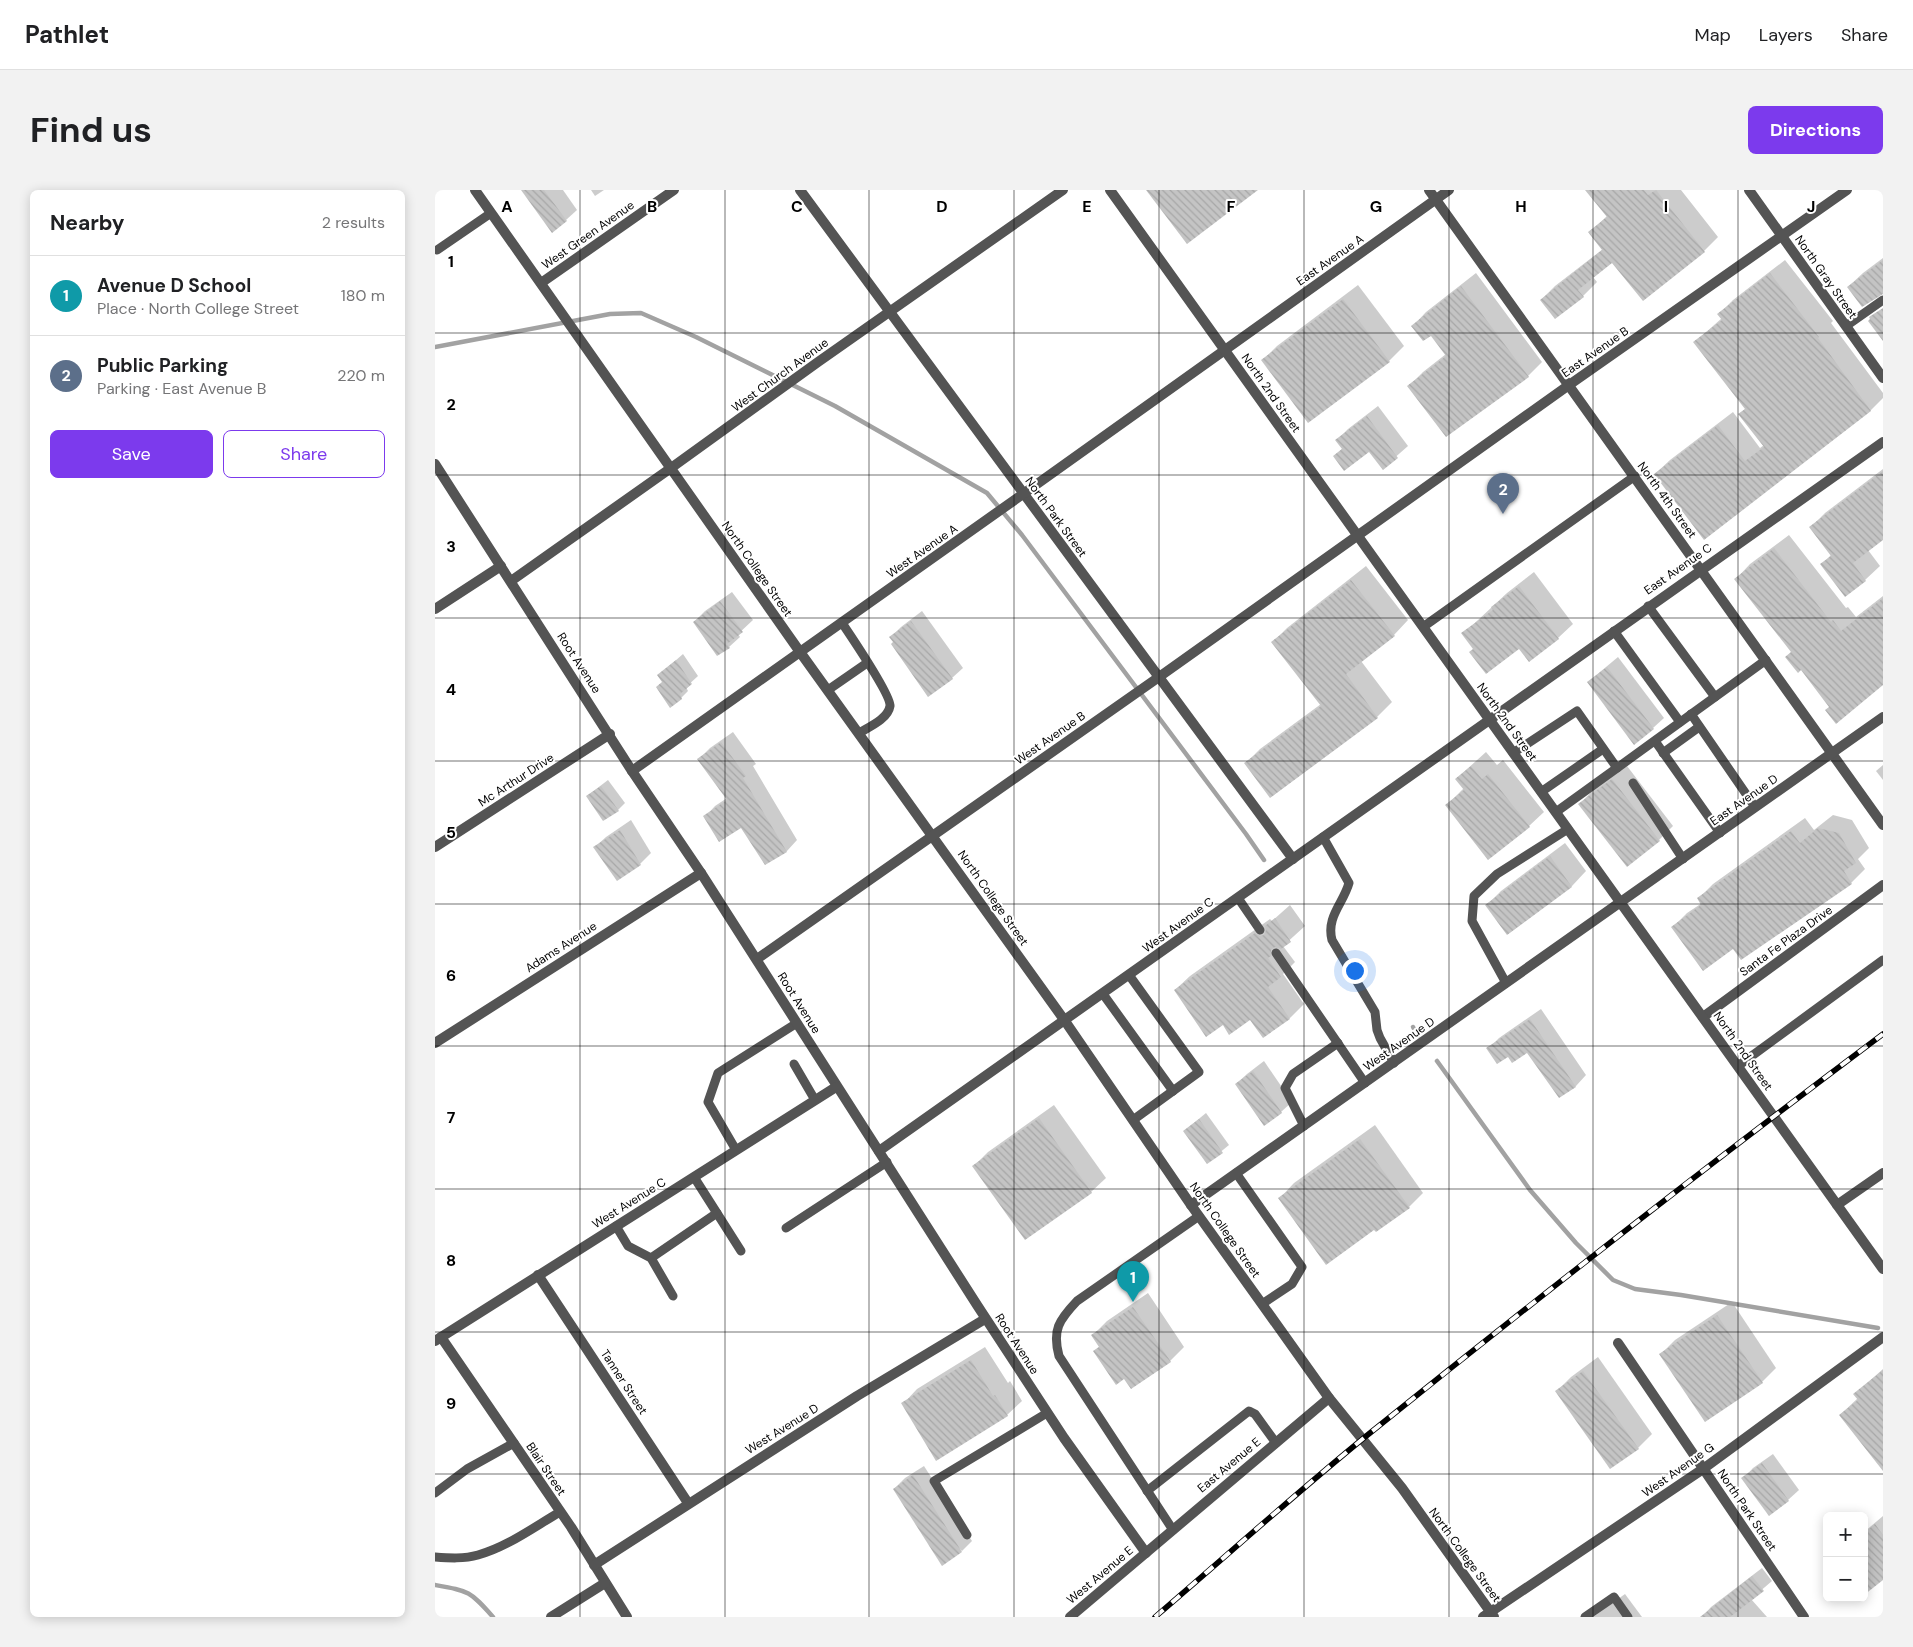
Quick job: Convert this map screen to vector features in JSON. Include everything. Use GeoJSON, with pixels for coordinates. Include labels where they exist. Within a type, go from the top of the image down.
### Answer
{"type":"FeatureCollection","features":[{"type":"Feature","properties":{"kind":"street","name":"North College Street"},"geometry":{"type":"LineString","coordinates":[[475,190],[800,652],[933,834],[1065,1021],[1191,1205],[1329,1398],[1402,1488],[1489,1615]]}},
{"type":"Feature","properties":{"kind":"street","name":"West Green Avenue"},"geometry":{"type":"LineString","coordinates":[[541,283],[674,190]]}},
{"type":"Feature","properties":{"kind":"street","name":"North Park Street"},"geometry":{"type":"LineString","coordinates":[[800,190],[1023,494],[1155,680],[1293,859]]}},
{"type":"Feature","properties":{"kind":"street","name":"West Church Avenue"},"geometry":{"type":"LineString","coordinates":[[511,581],[1063,190]]}},
{"type":"Feature","properties":{"kind":"street","name":"North 2nd Street"},"geometry":{"type":"LineString","coordinates":[[1110,190],[1883,1269]]}},
{"type":"Feature","properties":{"kind":"street","name":"North 4th Street"},"geometry":{"type":"LineString","coordinates":[[1429,190],[1883,825]]}},
{"type":"Feature","properties":{"kind":"street","name":"East Avenue A"},"geometry":{"type":"LineString","coordinates":[[1225,350],[1449,190]]}},
{"type":"Feature","properties":{"kind":"street","name":"North Gray Street"},"geometry":{"type":"LineString","coordinates":[[1749,190],[1883,378]]}},
{"type":"Feature","properties":{"kind":"street","name":"East Avenue B"},"geometry":{"type":"LineString","coordinates":[[1357,535],[1847,190]]}},
{"type":"Feature","properties":{"kind":"street","name":"West Avenue A"},"geometry":{"type":"LineString","coordinates":[[632,771],[1015,501],[1225,350]]}},
{"type":"Feature","properties":{"kind":"street","name":"East Avenue C"},"geometry":{"type":"LineString","coordinates":[[1489,719],[1883,442]]}},
{"type":"Feature","properties":{"kind":"street","name":"Root Avenue"},"geometry":{"type":"LineString","coordinates":[[435,464],[632,771],[757,959],[836,1087],[887,1162],[985,1319],[1047,1413],[1146,1553]]}},
{"type":"Feature","properties":{"kind":"street","name":"West Avenue B"},"geometry":{"type":"LineString","coordinates":[[757,959],[1127,700],[1357,535]]}},
{"type":"Feature","properties":{"kind":"street"},"geometry":{"type":"LineString","coordinates":[[435,609],[501,566]]}},
{"type":"Feature","properties":{"kind":"street","name":"East Avenue D"},"geometry":{"type":"LineString","coordinates":[[1621,903],[1883,718]]}},
{"type":"Feature","properties":{"kind":"street","name":"West Avenue C"},"geometry":{"type":"LineString","coordinates":[[879,1151],[1489,719]]}},
{"type":"Feature","properties":{"kind":"street","name":"Mc Arthur Drive"},"geometry":{"type":"LineString","coordinates":[[435,847],[610,734]]}},
{"type":"Feature","properties":{"kind":"street","name":"Adams Avenue"},"geometry":{"type":"LineString","coordinates":[[435,1043],[701,873]]}},
{"type":"Feature","properties":{"kind":"street","name":"Santa Fe Plaza Drive"},"geometry":{"type":"LineString","coordinates":[[1703,1017],[1883,885]]}},
{"type":"Feature","properties":{"kind":"street","name":"West Avenue D"},"geometry":{"type":"LineString","coordinates":[[1191,1205],[1621,903]]}},
{"type":"Feature","properties":{"kind":"street","name":"West Avenue C"},"geometry":{"type":"LineString","coordinates":[[438,1339],[836,1087]]}},
{"type":"Feature","properties":{"kind":"street"},"geometry":{"type":"LineString","coordinates":[[1837,1205],[1883,1173]]}},
{"type":"Feature","properties":{"kind":"street","name":"Tanner Street"},"geometry":{"type":"LineString","coordinates":[[538,1275],[688,1503]]}},
{"type":"Feature","properties":{"kind":"street","name":"West Avenue D"},"geometry":{"type":"LineString","coordinates":[[594,1565],[857,1396],[985,1319]]}},
{"type":"Feature","properties":{"kind":"street","name":"West Avenue G"},"geometry":{"type":"LineString","coordinates":[[1489,1615],[1703,1469],[1883,1337]]}},
{"type":"Feature","properties":{"kind":"street","name":"Blair Street"},"geometry":{"type":"LineString","coordinates":[[438,1339],[514,1444],[627,1617]]}},
{"type":"Feature","properties":{"kind":"street","name":"North Park Street"},"geometry":{"type":"LineString","coordinates":[[1618,1343],[1804,1617]]}},
{"type":"Feature","properties":{"kind":"street","name":"East Avenue E"},"geometry":{"type":"LineString","coordinates":[[1146,1553],[1329,1398]]}},
{"type":"Feature","properties":{"kind":"street","name":"West Avenue E"},"geometry":{"type":"LineString","coordinates":[[1069,1617],[1146,1553]]}},
{"type":"Feature","properties":{"kind":"street"},"geometry":{"type":"LineString","coordinates":[[551,1617],[605,1583]]}},
{"type":"Feature","properties":{"kind":"lane"},"geometry":{"type":"LineString","coordinates":[[437,250],[491,213]]}},
{"type":"Feature","properties":{"kind":"lane"},"geometry":{"type":"LineString","coordinates":[[1846,326],[1883,300]]}},
{"type":"Feature","properties":{"kind":"lane"},"geometry":{"type":"LineString","coordinates":[[1423,627],[1635,476]]}},
{"type":"Feature","properties":{"kind":"lane"},"geometry":{"type":"LineString","coordinates":[[1648,606],[1715,697]]}},
{"type":"Feature","properties":{"kind":"lane"},"geometry":{"type":"LineString","coordinates":[[842,623],[889,699],[890,706],[888,712],[879,721],[859,733]]}},
{"type":"Feature","properties":{"kind":"lane"},"geometry":{"type":"LineString","coordinates":[[1614,630],[1680,722]]}},
{"type":"Feature","properties":{"kind":"lane"},"geometry":{"type":"LineString","coordinates":[[1555,812],[1766,660]]}},
{"type":"Feature","properties":{"kind":"lane"},"geometry":{"type":"LineString","coordinates":[[828,690],[867,663]]}},
{"type":"Feature","properties":{"kind":"lane"},"geometry":{"type":"LineString","coordinates":[[1513,753],[1577,711],[1617,768]]}},
{"type":"Feature","properties":{"kind":"lane"},"geometry":{"type":"LineString","coordinates":[[1691,714],[1755,807]]}},
{"type":"Feature","properties":{"kind":"lane"},"geometry":{"type":"LineString","coordinates":[[1663,753],[1699,727]]}},
{"type":"Feature","properties":{"kind":"lane"},"geometry":{"type":"LineString","coordinates":[[1655,741],[1720,833]]}},
{"type":"Feature","properties":{"kind":"lane"},"geometry":{"type":"LineString","coordinates":[[1541,792],[1603,749]]}},
{"type":"Feature","properties":{"kind":"lane"},"geometry":{"type":"LineString","coordinates":[[1633,783],[1683,858]]}},
{"type":"Feature","properties":{"kind":"lane"},"geometry":{"type":"LineString","coordinates":[[1506,983],[1472,921],[1474,896],[1497,874],[1568,829]]}},
{"type":"Feature","properties":{"kind":"lane"},"geometry":{"type":"LineString","coordinates":[[1323,837],[1349,883],[1345,897],[1334,913],[1330,930],[1332,940],[1375,1012],[1377,1030],[1394,1063]]}},
{"type":"Feature","properties":{"kind":"lane"},"geometry":{"type":"LineString","coordinates":[[1237,898],[1259,930]]}},
{"type":"Feature","properties":{"kind":"lane"},"geometry":{"type":"LineString","coordinates":[[1275,953],[1365,1083]]}},
{"type":"Feature","properties":{"kind":"lane"},"geometry":{"type":"LineString","coordinates":[[1738,1066],[1883,960]]}},
{"type":"Feature","properties":{"kind":"lane"},"geometry":{"type":"LineString","coordinates":[[1129,975],[1199,1072],[1133,1120]]}},
{"type":"Feature","properties":{"kind":"lane"},"geometry":{"type":"LineString","coordinates":[[1103,994],[1173,1091]]}},
{"type":"Feature","properties":{"kind":"lane"},"geometry":{"type":"LineString","coordinates":[[737,1150],[708,1102],[718,1073],[797,1023]]}},
{"type":"Feature","properties":{"kind":"lane"},"geometry":{"type":"LineString","coordinates":[[1304,1126],[1285,1088],[1293,1074],[1338,1043]]}},
{"type":"Feature","properties":{"kind":"lane"},"geometry":{"type":"LineString","coordinates":[[794,1064],[815,1100]]}},
{"type":"Feature","properties":{"kind":"lane"},"geometry":{"type":"LineString","coordinates":[[786,1228],[887,1162]]}},
{"type":"Feature","properties":{"kind":"lane"},"geometry":{"type":"LineString","coordinates":[[1236,1173],[1303,1267],[1292,1284],[1262,1304]]}},
{"type":"Feature","properties":{"kind":"lane"},"geometry":{"type":"LineString","coordinates":[[694,1177],[741,1251]]}},
{"type":"Feature","properties":{"kind":"lane"},"geometry":{"type":"LineString","coordinates":[[651,1258],[717,1213]]}},
{"type":"Feature","properties":{"kind":"lane"},"geometry":{"type":"LineString","coordinates":[[1173,1530],[1059,1356],[1056,1344],[1057,1331],[1060,1319],[1077,1301],[1199,1216]]}},
{"type":"Feature","properties":{"kind":"lane"},"geometry":{"type":"LineString","coordinates":[[616,1226],[628,1246],[651,1258],[673,1296]]}},
{"type":"Feature","properties":{"kind":"lane"},"geometry":{"type":"LineString","coordinates":[[1147,1491],[1249,1411],[1255,1414],[1276,1442]]}},
{"type":"Feature","properties":{"kind":"lane"},"geometry":{"type":"LineString","coordinates":[[967,1535],[934,1481],[1047,1413]]}},
{"type":"Feature","properties":{"kind":"lane"},"geometry":{"type":"LineString","coordinates":[[435,1493],[467,1469],[514,1444]]}},
{"type":"Feature","properties":{"kind":"lane"},"geometry":{"type":"LineString","coordinates":[[435,1557],[458,1558],[477,1556],[499,1548],[560,1512]]}},
{"type":"Feature","properties":{"kind":"lane"},"geometry":{"type":"LineString","coordinates":[[1585,1617],[1614,1597],[1628,1617]]}},
{"type":"Feature","properties":{"kind":"building"},"geometry":{"type":"Polygon","coordinates":[[[521,190],[544,190],[567,221],[552,233],[521,190]]]}},
{"type":"Feature","properties":{"kind":"building"},"geometry":{"type":"Polygon","coordinates":[[[1146,190],[1258,190],[1187,244],[1146,190]]]}},
{"type":"Feature","properties":{"kind":"building"},"geometry":{"type":"Polygon","coordinates":[[[1585,190],[1644,190],[1648,195],[1656,190],[1705,252],[1643,301],[1612,263],[1578,290],[1584,297],[1555,319],[1540,300],[1602,250],[1588,232],[1607,217],[1585,190]]]}},
{"type":"Feature","properties":{"kind":"building"},"geometry":{"type":"Polygon","coordinates":[[[1883,260],[1883,294],[1862,307],[1847,287],[1883,260]]]}},
{"type":"Feature","properties":{"kind":"building"},"geometry":{"type":"Polygon","coordinates":[[[1770,273],[1819,337],[1871,411],[1704,540],[1654,474],[1718,425],[1745,461],[1764,447],[1738,414],[1745,409],[1693,342],[1722,320],[1717,314],[1770,273]]]}},
{"type":"Feature","properties":{"kind":"building"},"geometry":{"type":"Polygon","coordinates":[[[1461,286],[1529,377],[1446,437],[1407,386],[1446,356],[1431,336],[1423,341],[1411,326],[1461,286]]]}},
{"type":"Feature","properties":{"kind":"building"},"geometry":{"type":"Polygon","coordinates":[[[1343,299],[1390,362],[1308,423],[1261,360],[1343,299]]]}},
{"type":"Feature","properties":{"kind":"building"},"geometry":{"type":"Polygon","coordinates":[[[1883,308],[1883,341],[1868,321],[1869,317],[1883,308]]]}},
{"type":"Feature","properties":{"kind":"building"},"geometry":{"type":"Polygon","coordinates":[[[1367,416],[1398,458],[1383,470],[1369,452],[1344,471],[1333,456],[1342,449],[1335,440],[1367,416]]]}},
{"type":"Feature","properties":{"kind":"building"},"geometry":{"type":"Polygon","coordinates":[[[1883,471],[1883,540],[1853,563],[1866,581],[1845,597],[1820,564],[1831,556],[1809,527],[1883,471]]]}},
{"type":"Feature","properties":{"kind":"building"},"geometry":{"type":"Polygon","coordinates":[[[1774,548],[1831,622],[1833,620],[1841,631],[1883,598],[1883,685],[1836,724],[1825,710],[1829,707],[1801,670],[1798,673],[1785,657],[1791,652],[1734,579],[1774,548]]]}},
{"type":"Feature","properties":{"kind":"building"},"geometry":{"type":"Polygon","coordinates":[[[1351,580],[1395,636],[1346,674],[1378,718],[1270,798],[1244,763],[1321,706],[1271,642],[1351,580]]]}},
{"type":"Feature","properties":{"kind":"building"},"geometry":{"type":"Polygon","coordinates":[[[1519,586],[1559,639],[1529,662],[1519,649],[1486,674],[1469,652],[1473,649],[1461,633],[1493,610],[1491,607],[1519,586]]]}},
{"type":"Feature","properties":{"kind":"building"},"geometry":{"type":"Polygon","coordinates":[[[720,601],[743,632],[727,644],[730,648],[717,656],[693,622],[720,601]]]}},
{"type":"Feature","properties":{"kind":"building"},"geometry":{"type":"Polygon","coordinates":[[[911,621],[953,679],[928,697],[891,644],[893,642],[889,637],[911,621]]]}},
{"type":"Feature","properties":{"kind":"building"},"geometry":{"type":"Polygon","coordinates":[[[676,660],[692,684],[680,694],[682,699],[670,708],[656,687],[662,682],[657,675],[676,660]]]}},
{"type":"Feature","properties":{"kind":"building"},"geometry":{"type":"Polygon","coordinates":[[[1607,667],[1654,729],[1634,745],[1587,682],[1607,667]]]}},
{"type":"Feature","properties":{"kind":"building"},"geometry":{"type":"Polygon","coordinates":[[[721,742],[746,776],[743,778],[787,852],[765,865],[741,828],[719,842],[703,816],[727,800],[697,759],[721,742]]]}},
{"type":"Feature","properties":{"kind":"building"},"geometry":{"type":"Polygon","coordinates":[[[1471,766],[1482,779],[1488,774],[1530,827],[1488,860],[1445,805],[1464,790],[1455,779],[1471,766]]]}},
{"type":"Feature","properties":{"kind":"building"},"geometry":{"type":"Polygon","coordinates":[[[1612,779],[1660,841],[1627,867],[1578,804],[1612,779]]]}},
{"type":"Feature","properties":{"kind":"building"},"geometry":{"type":"Polygon","coordinates":[[[601,786],[619,811],[603,821],[586,796],[601,786]]]}},
{"type":"Feature","properties":{"kind":"building"},"geometry":{"type":"Polygon","coordinates":[[[1818,828],[1839,833],[1856,863],[1844,871],[1852,884],[1741,960],[1733,949],[1703,971],[1671,927],[1701,905],[1697,898],[1791,831],[1800,843],[1818,828]]]}},
{"type":"Feature","properties":{"kind":"building"},"geometry":{"type":"Polygon","coordinates":[[[620,830],[641,865],[617,881],[593,847],[620,830]]]}},
{"type":"Feature","properties":{"kind":"building"},"geometry":{"type":"Polygon","coordinates":[[[1550,856],[1572,887],[1507,935],[1485,905],[1550,856]]]}},
{"type":"Feature","properties":{"kind":"building"},"geometry":{"type":"Polygon","coordinates":[[[1275,918],[1291,942],[1281,949],[1275,947],[1271,950],[1271,956],[1268,958],[1281,977],[1268,987],[1290,1019],[1263,1038],[1250,1020],[1229,1035],[1223,1025],[1206,1037],[1174,990],[1255,933],[1260,936],[1264,935],[1265,926],[1275,918]]]}},
{"type":"Feature","properties":{"kind":"building"},"geometry":{"type":"Polygon","coordinates":[[[1530,1019],[1576,1087],[1559,1098],[1527,1053],[1512,1063],[1508,1057],[1497,1064],[1486,1048],[1530,1019]]]}},
{"type":"Feature","properties":{"kind":"building"},"geometry":{"type":"Polygon","coordinates":[[[1253,1071],[1282,1113],[1264,1126],[1235,1084],[1253,1071]]]}},
{"type":"Feature","properties":{"kind":"building"},"geometry":{"type":"Polygon","coordinates":[[[1039,1118],[1092,1193],[1025,1240],[972,1166],[1039,1118]]]}},
{"type":"Feature","properties":{"kind":"building"},"geometry":{"type":"Polygon","coordinates":[[[1199,1119],[1223,1153],[1207,1164],[1183,1131],[1199,1119]]]}},
{"type":"Feature","properties":{"kind":"building"},"geometry":{"type":"Polygon","coordinates":[[[1360,1139],[1410,1208],[1376,1232],[1374,1230],[1326,1265],[1278,1198],[1360,1139]]]}},
{"type":"Feature","properties":{"kind":"building"},"geometry":{"type":"Polygon","coordinates":[[[1133,1307],[1171,1362],[1131,1389],[1124,1379],[1116,1385],[1093,1351],[1099,1347],[1091,1335],[1133,1307]]]}},
{"type":"Feature","properties":{"kind":"building"},"geometry":{"type":"Polygon","coordinates":[[[1717,1315],[1763,1383],[1705,1422],[1659,1354],[1717,1315]]]}},
{"type":"Feature","properties":{"kind":"building"},"geometry":{"type":"Polygon","coordinates":[[[971,1360],[1008,1416],[936,1461],[901,1403],[971,1360]]]}},
{"type":"Feature","properties":{"kind":"building"},"geometry":{"type":"Polygon","coordinates":[[[1883,1370],[1883,1471],[1839,1415],[1858,1400],[1853,1394],[1883,1370]]]}},
{"type":"Feature","properties":{"kind":"building"},"geometry":{"type":"Polygon","coordinates":[[[1583,1371],[1639,1449],[1610,1469],[1555,1391],[1583,1371]]]}},
{"type":"Feature","properties":{"kind":"building"},"geometry":{"type":"Polygon","coordinates":[[[1762,1463],[1789,1501],[1769,1516],[1741,1478],[1762,1463]]]}},
{"type":"Feature","properties":{"kind":"building"},"geometry":{"type":"Polygon","coordinates":[[[913,1475],[962,1552],[942,1566],[893,1489],[913,1475]]]}},
{"type":"Feature","properties":{"kind":"building"},"geometry":{"type":"Polygon","coordinates":[[[1875,1524],[1883,1535],[1883,1580],[1868,1592],[1868,1557],[1868,1530],[1875,1524]]]}},
{"type":"Feature","properties":{"kind":"building"},"geometry":{"type":"Polygon","coordinates":[[[1752,1576],[1764,1591],[1730,1617],[1700,1617],[1752,1576]]]}},
{"type":"Feature","properties":{"kind":"waterway"},"geometry":{"type":"LineString","coordinates":[[435,347],[610,314],[641,313],[696,337],[835,406],[987,493],[1022,535],[1264,860]]}},
{"type":"Feature","properties":{"kind":"waterway"},"geometry":{"type":"LineString","coordinates":[[1413,1027],[1418,1036]]}},
{"type":"Feature","properties":{"kind":"waterway"},"geometry":{"type":"LineString","coordinates":[[1437,1061],[1530,1190],[1576,1243],[1613,1280],[1635,1289],[1878,1328]]}},
{"type":"Feature","properties":{"kind":"waterway"},"geometry":{"type":"LineString","coordinates":[[435,1585],[462,1591],[474,1597],[493,1617]]}},
{"type":"Feature","properties":{"kind":"railway"},"geometry":{"type":"LineString","coordinates":[[1155,1617],[1365,1437],[1557,1284],[1883,1034]]}},
{"type":"Feature","properties":{"kind":"place","name":"Public Parking"},"geometry":{"type":"Point","coordinates":[1503,514]}},
{"type":"Feature","properties":{"kind":"place","name":"Avenue D School"},"geometry":{"type":"Point","coordinates":[1133,1302]}}]}
